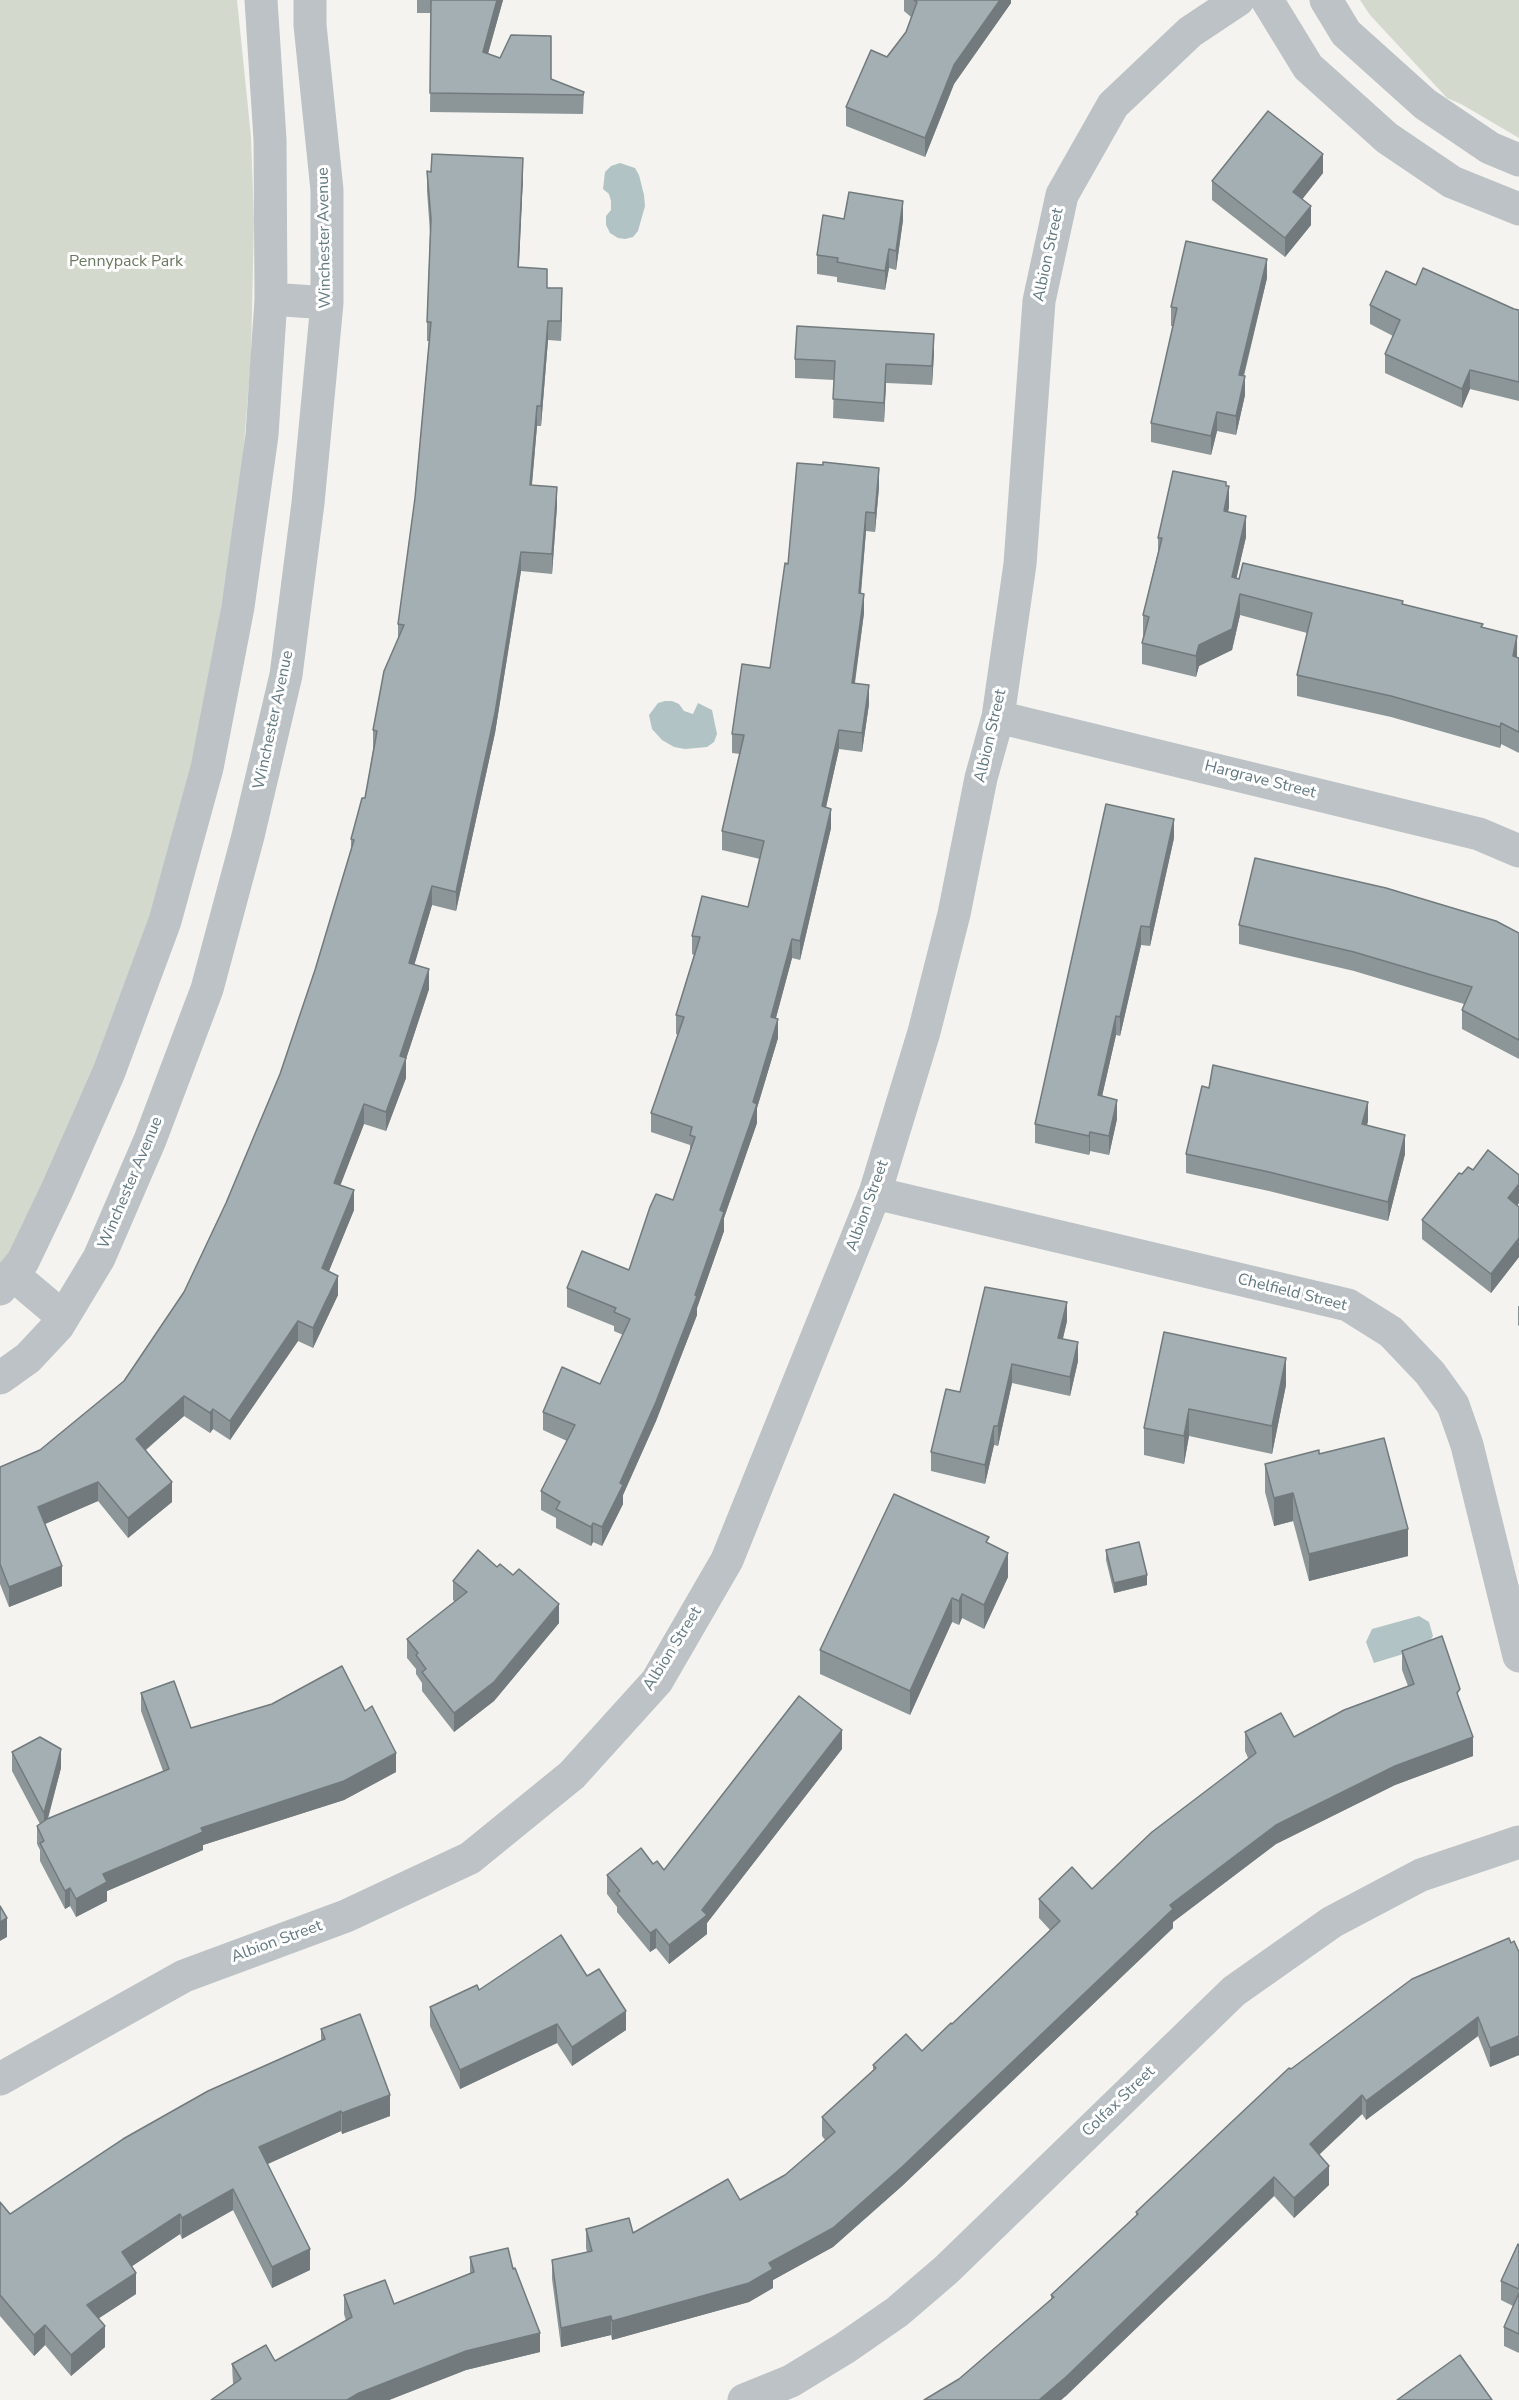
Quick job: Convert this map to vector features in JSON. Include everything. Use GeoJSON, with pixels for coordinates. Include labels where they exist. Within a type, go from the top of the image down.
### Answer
{"type":"FeatureCollection","features":[{"type":"Feature","properties":{"kind":"street"},"geometry":{"type":"LineString","coordinates":[[63,1317],[6,1282],[22,1261],[57,1190],[109,1072],[165,921],[207,768],[238,607],[260,446],[271,298],[270,139],[261,0]]}},
{"type":"Feature","properties":{"kind":"street","name":"Winchester Avenue"},"geometry":{"type":"LineString","coordinates":[[0,1378],[28,1358],[58,1326],[99,1258],[150,1140],[207,989],[248,836],[286,675],[308,503],[327,303],[327,190],[310,25],[310,0]]}},
{"type":"Feature","properties":{"kind":"street","name":"Albion Street"},"geometry":{"type":"LineString","coordinates":[[0,2079],[184,1976],[346,1916],[470,1858],[572,1775],[657,1681],[727,1560],[875,1193],[927,1022],[954,914],[981,778],[998,717],[1020,564],[1039,301],[1062,195],[1113,105],[1190,32],[1238,0]]}},
{"type":"Feature","properties":{"kind":"street"},"geometry":{"type":"LineString","coordinates":[[1267,0],[1308,67],[1388,138],[1452,182],[1519,209]]}},
{"type":"Feature","properties":{"kind":"street"},"geometry":{"type":"LineString","coordinates":[[1326,0],[1346,33],[1425,105],[1490,148],[1519,160]]}},
{"type":"Feature","properties":{"kind":"street"},"geometry":{"type":"LineString","coordinates":[[271,298],[327,303]]}},
{"type":"Feature","properties":{"kind":"street","name":"Hargrave Street"},"geometry":{"type":"LineString","coordinates":[[998,717],[1479,834],[1519,851]]}},
{"type":"Feature","properties":{"kind":"street","name":"Chelfield Street"},"geometry":{"type":"LineString","coordinates":[[875,1193],[1348,1305],[1391,1332],[1430,1372],[1453,1405],[1467,1445],[1519,1656]]}},
{"type":"Feature","properties":{"kind":"street","name":"Colfax Street"},"geometry":{"type":"LineString","coordinates":[[744,2400],[791,2381],[845,2348],[897,2312],[954,2262],[1233,1991],[1332,1922],[1421,1875],[1519,1842]]}},
{"type":"Feature","properties":{"kind":"green space","name":"Pennypack Park"},"geometry":{"type":"Polygon","coordinates":[[[0,0],[237,0],[251,137],[254,220],[251,359],[238,517],[190,778],[165,874],[94,1072],[0,1275],[0,0]]]}},
{"type":"Feature","properties":{"kind":"green space"},"geometry":{"type":"Polygon","coordinates":[[[1360,0],[1519,0],[1519,138],[1447,98],[1370,15],[1360,0]]]}},
{"type":"Feature","properties":{"kind":"shaded area"},"geometry":{"type":"Polygon","coordinates":[[[620,163],[635,168],[639,175],[645,206],[638,231],[633,237],[625,239],[610,233],[606,225],[606,216],[611,210],[611,201],[609,194],[603,189],[605,172],[611,166],[620,163]]]}},
{"type":"Feature","properties":{"kind":"shaded area"},"geometry":{"type":"Polygon","coordinates":[[[665,701],[679,704],[684,711],[693,714],[698,703],[712,710],[717,734],[714,742],[707,747],[685,749],[674,747],[662,740],[652,729],[649,715],[658,703],[665,701]]]}},
{"type":"Feature","properties":{"kind":"shaded area"},"geometry":{"type":"Polygon","coordinates":[[[1419,1616],[1429,1622],[1433,1636],[1426,1647],[1374,1663],[1366,1642],[1372,1629],[1419,1616]]]}},
{"type":"Feature","properties":{"kind":"building"},"geometry":{"type":"Polygon","coordinates":[[[431,0],[497,0],[483,52],[500,58],[511,35],[551,36],[551,79],[584,92],[583,95],[430,93],[431,0]]]}},
{"type":"Feature","properties":{"kind":"building"},"geometry":{"type":"Polygon","coordinates":[[[914,0],[1000,0],[954,65],[925,138],[846,107],[871,50],[887,57],[906,32],[917,2],[914,0]]]}},
{"type":"Feature","properties":{"kind":"building"},"geometry":{"type":"Polygon","coordinates":[[[1268,111],[1323,154],[1293,192],[1311,206],[1285,238],[1212,181],[1268,111]]]}},
{"type":"Feature","properties":{"kind":"building"},"geometry":{"type":"Polygon","coordinates":[[[432,154],[523,158],[518,267],[547,269],[547,288],[562,288],[561,321],[548,321],[541,406],[537,406],[530,485],[557,487],[552,554],[521,552],[495,713],[456,892],[432,886],[409,963],[429,969],[400,1056],[406,1058],[386,1112],[364,1104],[334,1183],[354,1190],[322,1268],[338,1276],[313,1328],[298,1321],[230,1421],[213,1409],[210,1413],[184,1396],[136,1439],[172,1482],[128,1518],[98,1482],[38,1507],[62,1566],[9,1587],[0,1564],[0,1467],[40,1450],[124,1381],[184,1292],[226,1203],[280,1074],[315,970],[354,840],[351,839],[362,798],[365,798],[377,731],[373,730],[384,671],[404,625],[398,624],[415,498],[431,322],[427,322],[431,219],[427,171],[431,172],[432,154]]]}},
{"type":"Feature","properties":{"kind":"building"},"geometry":{"type":"Polygon","coordinates":[[[849,192],[903,201],[896,251],[889,249],[885,271],[837,262],[838,258],[817,255],[823,215],[844,219],[849,192]]]}},
{"type":"Feature","properties":{"kind":"building"},"geometry":{"type":"Polygon","coordinates":[[[1186,241],[1267,259],[1239,375],[1245,376],[1236,416],[1217,412],[1211,436],[1151,423],[1177,308],[1171,307],[1186,241]]]}},
{"type":"Feature","properties":{"kind":"building"},"geometry":{"type":"Polygon","coordinates":[[[1423,268],[1519,310],[1519,382],[1470,370],[1462,389],[1385,354],[1400,320],[1370,305],[1386,271],[1416,285],[1423,268]]]}},
{"type":"Feature","properties":{"kind":"building"},"geometry":{"type":"Polygon","coordinates":[[[797,326],[934,334],[932,366],[886,364],[884,403],[833,399],[835,361],[795,359],[797,326]]]}},
{"type":"Feature","properties":{"kind":"building"},"geometry":{"type":"Polygon","coordinates":[[[823,462],[879,468],[875,513],[866,512],[859,593],[864,594],[852,683],[869,685],[862,733],[839,730],[822,806],[831,809],[800,941],[792,939],[771,1017],[778,1019],[753,1102],[757,1104],[720,1210],[724,1212],[695,1295],[697,1296],[656,1402],[620,1483],[623,1485],[602,1527],[593,1523],[591,1527],[556,1509],[560,1502],[541,1491],[575,1425],[543,1412],[562,1367],[600,1384],[630,1319],[614,1312],[616,1308],[567,1288],[582,1251],[629,1270],[656,1194],[673,1200],[695,1137],[690,1135],[692,1127],[651,1113],[684,1017],[676,1015],[700,937],[692,936],[702,896],[748,907],[764,841],[722,831],[744,735],[732,734],[742,664],[770,668],[785,563],[788,564],[797,463],[823,465],[823,462]]]}},
{"type":"Feature","properties":{"kind":"building"},"geometry":{"type":"Polygon","coordinates":[[[1173,471],[1226,482],[1226,486],[1229,486],[1224,511],[1246,516],[1232,577],[1239,579],[1243,563],[1403,601],[1402,604],[1483,624],[1481,627],[1517,636],[1513,656],[1519,658],[1519,732],[1501,723],[1500,727],[1391,696],[1297,675],[1312,613],[1240,594],[1232,629],[1199,645],[1196,656],[1142,643],[1149,617],[1143,615],[1162,538],[1158,538],[1173,471]]]}},
{"type":"Feature","properties":{"kind":"building"},"geometry":{"type":"Polygon","coordinates":[[[1106,804],[1174,819],[1150,927],[1141,926],[1120,1017],[1116,1016],[1098,1095],[1117,1100],[1109,1136],[1090,1132],[1089,1136],[1035,1124],[1106,804]]]}},
{"type":"Feature","properties":{"kind":"building"},"geometry":{"type":"Polygon","coordinates":[[[1255,858],[1386,888],[1496,921],[1519,933],[1519,1040],[1462,1010],[1472,987],[1354,952],[1239,925],[1255,858]]]}},
{"type":"Feature","properties":{"kind":"building"},"geometry":{"type":"Polygon","coordinates":[[[1213,1065],[1368,1102],[1362,1124],[1405,1135],[1388,1202],[1186,1154],[1202,1086],[1209,1088],[1213,1065]]]}},
{"type":"Feature","properties":{"kind":"building"},"geometry":{"type":"Polygon","coordinates":[[[1488,1150],[1519,1175],[1519,1184],[1508,1198],[1519,1207],[1519,1238],[1491,1274],[1422,1220],[1459,1173],[1462,1174],[1468,1167],[1473,1170],[1488,1150]]]}},
{"type":"Feature","properties":{"kind":"building"},"geometry":{"type":"Polygon","coordinates":[[[985,1287],[1067,1302],[1058,1338],[1078,1342],[1070,1377],[1012,1364],[998,1426],[994,1426],[985,1465],[931,1452],[946,1389],[960,1392],[985,1287]]]}},
{"type":"Feature","properties":{"kind":"building"},"geometry":{"type":"Polygon","coordinates":[[[1164,1332],[1286,1358],[1272,1426],[1189,1409],[1184,1436],[1144,1428],[1164,1332]]]}},
{"type":"Feature","properties":{"kind":"building"},"geometry":{"type":"Polygon","coordinates":[[[1384,1438],[1408,1529],[1309,1554],[1293,1493],[1274,1498],[1265,1464],[1319,1450],[1319,1454],[1384,1438]]]}},
{"type":"Feature","properties":{"kind":"building"},"geometry":{"type":"Polygon","coordinates":[[[894,1494],[989,1537],[986,1542],[1008,1553],[984,1605],[962,1594],[959,1601],[952,1598],[910,1691],[820,1650],[894,1494]]]}},
{"type":"Feature","properties":{"kind":"building"},"geometry":{"type":"Polygon","coordinates":[[[1139,1542],[1147,1575],[1114,1583],[1106,1550],[1139,1542]]]}},
{"type":"Feature","properties":{"kind":"building"},"geometry":{"type":"Polygon","coordinates":[[[478,1550],[497,1567],[500,1564],[513,1575],[519,1569],[559,1604],[494,1682],[454,1713],[422,1672],[426,1669],[416,1655],[418,1653],[407,1639],[467,1592],[453,1581],[478,1550]]]}},
{"type":"Feature","properties":{"kind":"building"},"geometry":{"type":"Polygon","coordinates":[[[1442,1636],[1460,1689],[1457,1693],[1473,1737],[1395,1766],[1276,1825],[1170,1905],[1173,1909],[902,2167],[833,2228],[769,2263],[773,2269],[749,2283],[612,2321],[611,2316],[561,2328],[552,2260],[592,2251],[586,2229],[629,2218],[633,2233],[728,2179],[740,2200],[785,2175],[835,2132],[822,2117],[876,2068],[873,2065],[906,2034],[922,2051],[1060,1921],[1039,1899],[1072,1867],[1092,1889],[1152,1832],[1256,1753],[1245,1732],[1281,1713],[1294,1737],[1344,1710],[1414,1684],[1402,1651],[1442,1636]]]}},
{"type":"Feature","properties":{"kind":"building"},"geometry":{"type":"Polygon","coordinates":[[[342,1666],[365,1711],[372,1706],[396,1753],[344,1781],[201,1828],[203,1832],[103,1874],[107,1882],[76,1899],[70,1888],[65,1891],[40,1843],[44,1841],[37,1826],[47,1819],[169,1769],[141,1693],[174,1681],[191,1728],[272,1704],[342,1666]]]}},
{"type":"Feature","properties":{"kind":"building"},"geometry":{"type":"Polygon","coordinates":[[[799,1696],[842,1730],[702,1910],[707,1915],[669,1945],[656,1929],[650,1933],[617,1893],[620,1891],[607,1875],[641,1848],[653,1864],[657,1861],[664,1870],[799,1696]]]}},
{"type":"Feature","properties":{"kind":"building"},"geometry":{"type":"Polygon","coordinates":[[[40,1737],[61,1749],[44,1813],[12,1752],[40,1737]]]}},
{"type":"Feature","properties":{"kind":"building"},"geometry":{"type":"Polygon","coordinates":[[[0,1906],[7,1918],[0,1922],[0,1906]]]}},
{"type":"Feature","properties":{"kind":"building"},"geometry":{"type":"Polygon","coordinates":[[[561,1935],[587,1976],[599,1969],[626,2011],[572,2047],[557,2024],[460,2070],[430,2007],[477,1985],[479,1990],[561,1935]]]}},
{"type":"Feature","properties":{"kind":"building"},"geometry":{"type":"Polygon","coordinates":[[[1509,1938],[1511,1943],[1514,1941],[1519,1952],[1519,2036],[1490,2048],[1478,2017],[1366,2101],[1362,2095],[1310,2144],[1329,2166],[1294,2198],[1274,2177],[1066,2377],[1039,2400],[924,2400],[959,2379],[1054,2297],[1051,2295],[1138,2214],[1136,2212],[1289,2068],[1291,2069],[1412,1979],[1509,1938]]]}},
{"type":"Feature","properties":{"kind":"building"},"geometry":{"type":"Polygon","coordinates":[[[360,2014],[390,2095],[342,2113],[341,2111],[259,2147],[310,2249],[272,2267],[233,2189],[182,2218],[180,2214],[122,2252],[136,2273],[87,2305],[105,2326],[71,2355],[45,2325],[34,2335],[0,2295],[0,2202],[10,2214],[123,2139],[208,2091],[325,2039],[321,2029],[360,2014]]]}},
{"type":"Feature","properties":{"kind":"building"},"geometry":{"type":"Polygon","coordinates":[[[1519,2245],[1519,2289],[1501,2281],[1519,2245]]]}},
{"type":"Feature","properties":{"kind":"building"},"geometry":{"type":"Polygon","coordinates":[[[508,2248],[513,2269],[515,2268],[540,2333],[466,2351],[359,2393],[347,2400],[211,2400],[241,2379],[232,2364],[266,2345],[275,2361],[352,2317],[344,2295],[385,2280],[394,2304],[474,2272],[470,2257],[508,2248]]]}},
{"type":"Feature","properties":{"kind":"building"},"geometry":{"type":"Polygon","coordinates":[[[1519,2293],[1519,2334],[1504,2327],[1519,2293]]]}},
{"type":"Feature","properties":{"kind":"building"},"geometry":{"type":"Polygon","coordinates":[[[1460,2355],[1492,2400],[1397,2400],[1460,2355]]]}}]}
